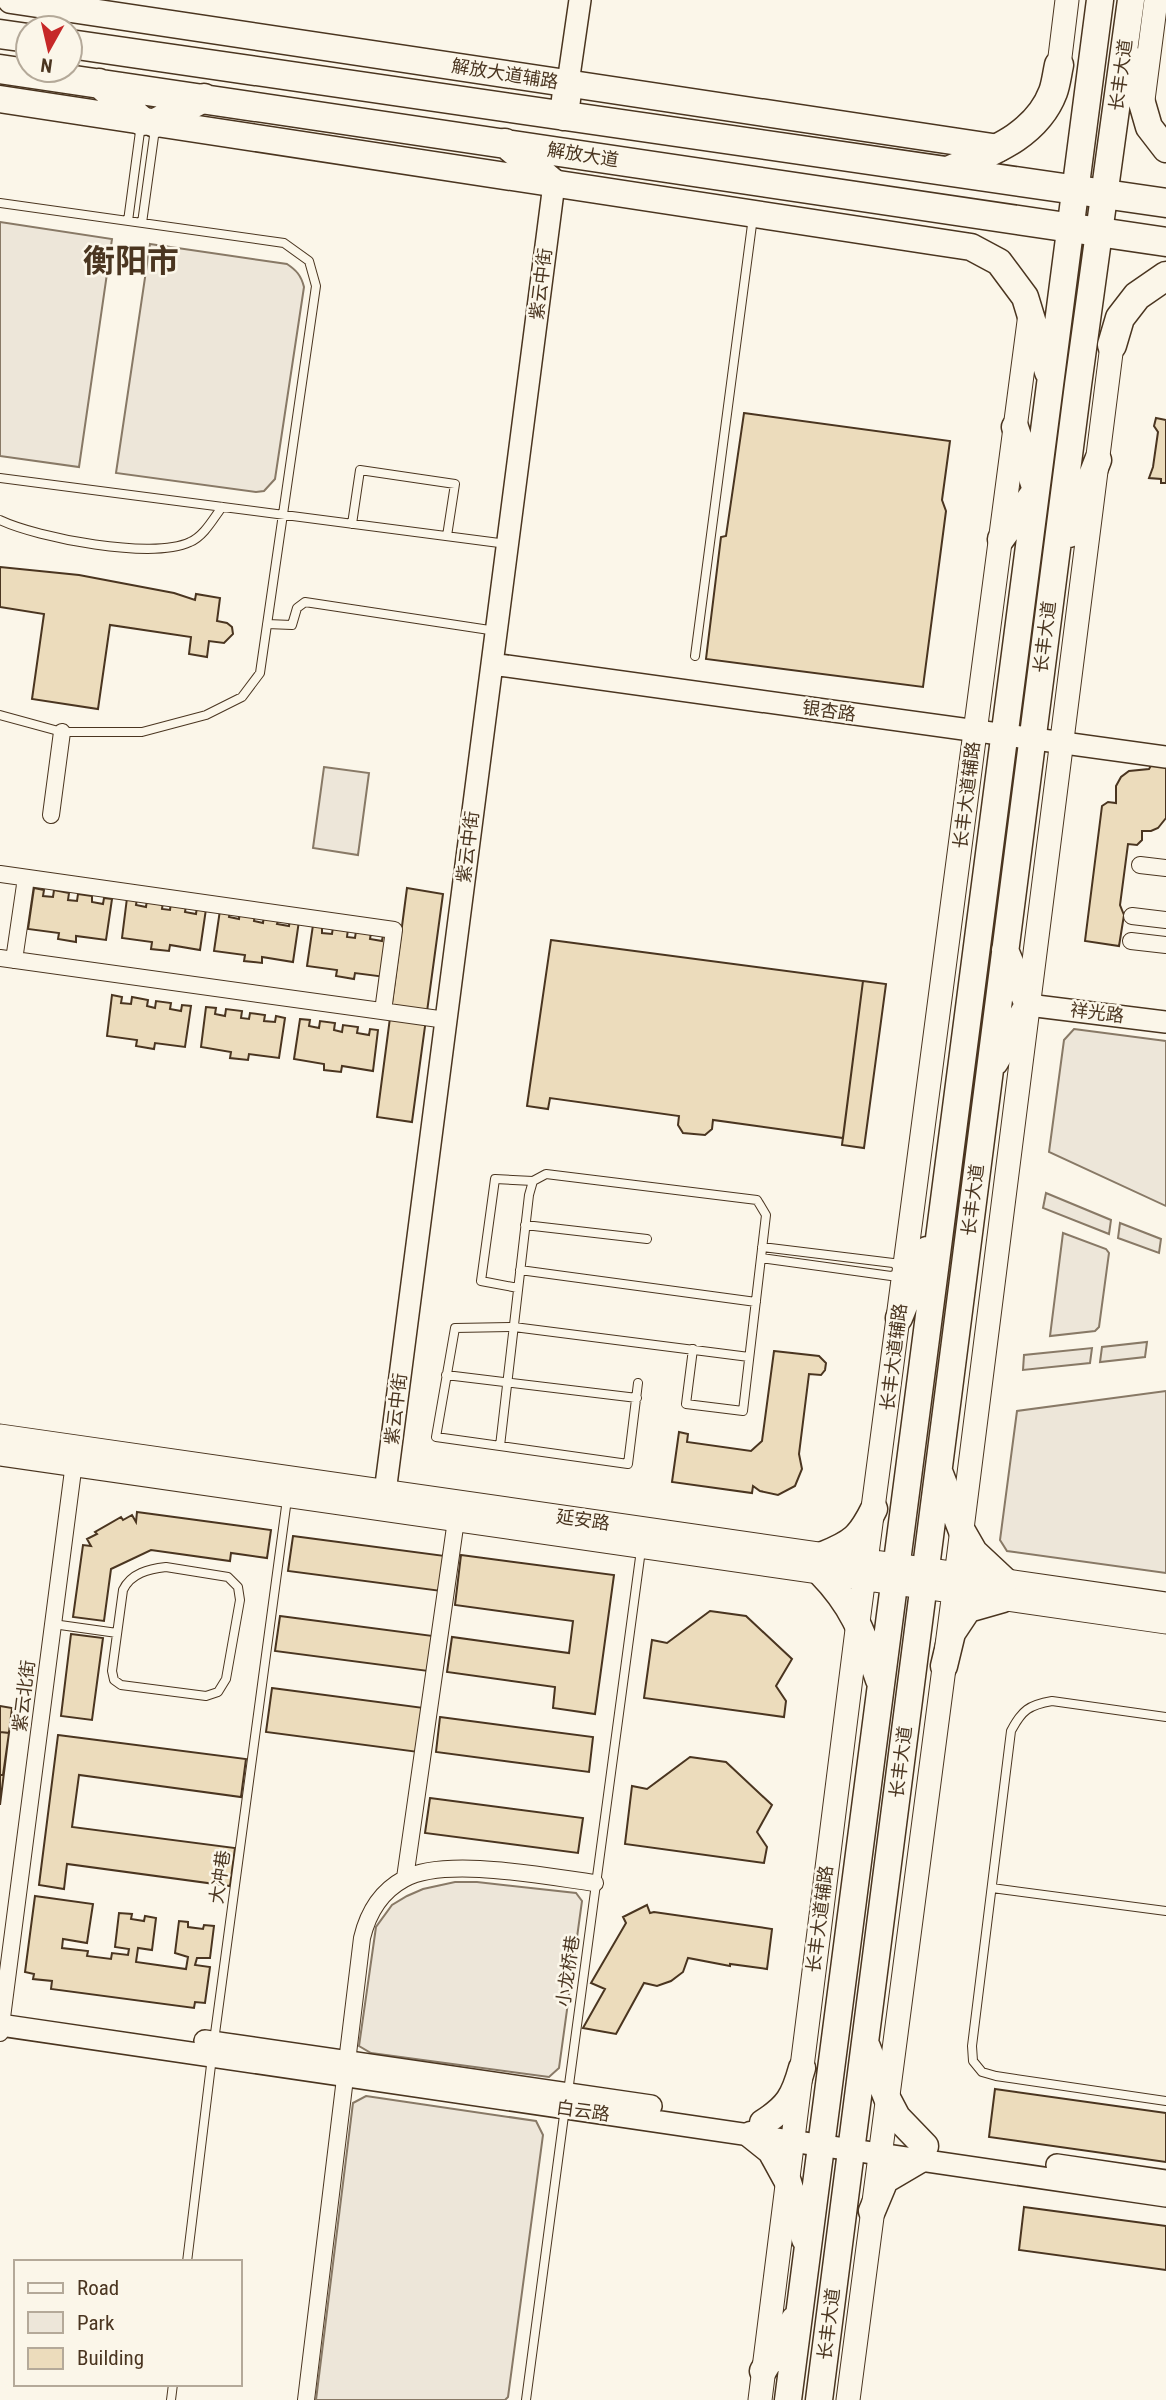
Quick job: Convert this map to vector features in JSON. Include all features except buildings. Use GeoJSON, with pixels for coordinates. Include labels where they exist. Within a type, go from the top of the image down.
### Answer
{"type":"FeatureCollection","features":[{"type":"Feature","properties":{"kind":"highway","name":"解放大道"},"geometry":{"type":"LineString","coordinates":[[84,46],[1166,203]]}},
{"type":"Feature","properties":{"kind":"highway"},"geometry":{"type":"LineString","coordinates":[[947,171],[999,148],[1022,134],[1042,112],[1054,92],[1059,65]]}},
{"type":"Feature","properties":{"kind":"highway","name":"解放大道"},"geometry":{"type":"LineString","coordinates":[[0,69],[1166,242]]}},
{"type":"Feature","properties":{"kind":"highway"},"geometry":{"type":"LineString","coordinates":[[99,83],[149,122],[204,98]]}},
{"type":"Feature","properties":{"kind":"highway"},"geometry":{"type":"LineString","coordinates":[[564,116],[568,83]]}},
{"type":"Feature","properties":{"kind":"highway"},"geometry":{"type":"LineString","coordinates":[[505,143],[554,184]]}},
{"type":"Feature","properties":{"kind":"highway"},"geometry":{"type":"LineString","coordinates":[[1112,345],[1120,318],[1136,296],[1166,276]]}},
{"type":"Feature","properties":{"kind":"main road"},"geometry":{"type":"LineString","coordinates":[[1059,65],[1067,0]]}},
{"type":"Feature","properties":{"kind":"main road","name":"长丰大道"},"geometry":{"type":"LineString","coordinates":[[788,2400],[895,1574],[919,1274],[941,1216],[1100,0]]}},
{"type":"Feature","properties":{"kind":"main road","name":"长丰大道"},"geometry":{"type":"LineString","coordinates":[[819,2400],[1032,740],[1131,0]]}},
{"type":"Feature","properties":{"kind":"main road"},"geometry":{"type":"LineString","coordinates":[[1142,106],[1156,0]]}},
{"type":"Feature","properties":{"kind":"main road","name":"解放大道辅路"},"geometry":{"type":"LineString","coordinates":[[24,1],[79,5],[999,148]]}},
{"type":"Feature","properties":{"kind":"main road"},"geometry":{"type":"LineString","coordinates":[[79,5],[102,48]]}},
{"type":"Feature","properties":{"kind":"main road"},"geometry":{"type":"LineString","coordinates":[[1125,47],[1150,127],[1166,149]]}},
{"type":"Feature","properties":{"kind":"main road"},"geometry":{"type":"LineString","coordinates":[[0,99],[971,247],[999,262],[1025,297],[1051,379]]}},
{"type":"Feature","properties":{"kind":"main road","name":"长丰大道辅路"},"geometry":{"type":"LineString","coordinates":[[919,1274],[975,732],[1030,314]]}},
{"type":"Feature","properties":{"kind":"main road"},"geometry":{"type":"LineString","coordinates":[[848,2400],[962,1531],[1112,345]]}},
{"type":"Feature","properties":{"kind":"main road"},"geometry":{"type":"LineString","coordinates":[[1001,539],[1036,490],[1015,427]]}},
{"type":"Feature","properties":{"kind":"main road"},"geometry":{"type":"LineString","coordinates":[[1054,571],[1097,460]]}},
{"type":"Feature","properties":{"kind":"main road"},"geometry":{"type":"LineString","coordinates":[[1005,949],[1028,1004]]}},
{"type":"Feature","properties":{"kind":"main road"},"geometry":{"type":"LineString","coordinates":[[989,1073],[1028,1004]]}},
{"type":"Feature","properties":{"kind":"main road"},"geometry":{"type":"LineString","coordinates":[[899,1318],[919,1274],[963,1280]]}},
{"type":"Feature","properties":{"kind":"main road","name":"长丰大道辅路"},"geometry":{"type":"LineString","coordinates":[[760,2400],[899,1318]]}},
{"type":"Feature","properties":{"kind":"main road","name":"延安路"},"geometry":{"type":"LineString","coordinates":[[0,1436],[75,1456],[288,1496],[384,1500],[456,1520],[641,1547],[822,1564]]}},
{"type":"Feature","properties":{"kind":"main road","name":"延安路"},"geometry":{"type":"LineString","coordinates":[[0,1454],[75,1456],[384,1500],[1004,1590],[1166,1622]]}},
{"type":"Feature","properties":{"kind":"main road"},"geometry":{"type":"LineString","coordinates":[[939,1470],[962,1531],[974,1552],[1004,1590],[968,1609],[952,1633],[944,1666]]}},
{"type":"Feature","properties":{"kind":"main road"},"geometry":{"type":"LineString","coordinates":[[874,1509],[862,1533],[822,1564],[858,1622],[881,1684]]}},
{"type":"Feature","properties":{"kind":"main road","name":"延安路"},"geometry":{"type":"LineString","coordinates":[[1004,1590],[1166,1604]]}},
{"type":"Feature","properties":{"kind":"main road"},"geometry":{"type":"LineString","coordinates":[[865,2042],[887,2098],[922,2153],[885,2180],[872,2211]]}},
{"type":"Feature","properties":{"kind":"main road"},"geometry":{"type":"LineString","coordinates":[[802,2068],[795,2093],[782,2111],[757,2129],[788,2182],[808,2249]]}},
{"type":"Feature","properties":{"kind":"main road"},"geometry":{"type":"LineString","coordinates":[[763,2371],[800,2310]]}},
{"type":"Feature","properties":{"kind":"street"},"geometry":{"type":"LineString","coordinates":[[568,83],[580,0]]}},
{"type":"Feature","properties":{"kind":"street","name":"紫云中街"},"geometry":{"type":"LineString","coordinates":[[384,1500],[554,184]]}},
{"type":"Feature","properties":{"kind":"street","name":"银杏路"},"geometry":{"type":"LineString","coordinates":[[492,664],[1166,757]]}},
{"type":"Feature","properties":{"kind":"street"},"geometry":{"type":"LineString","coordinates":[[51,815],[62,732]]}},
{"type":"Feature","properties":{"kind":"street"},"geometry":{"type":"LineString","coordinates":[[1140,865],[1166,868]]}},
{"type":"Feature","properties":{"kind":"street"},"geometry":{"type":"LineString","coordinates":[[0,874],[394,930],[383,1011]]}},
{"type":"Feature","properties":{"kind":"street"},"geometry":{"type":"LineString","coordinates":[[26,878],[7,959],[446,1020]]}},
{"type":"Feature","properties":{"kind":"street"},"geometry":{"type":"LineString","coordinates":[[1132,916],[1166,920]]}},
{"type":"Feature","properties":{"kind":"street"},"geometry":{"type":"LineString","coordinates":[[1130,941],[1166,945]]}},
{"type":"Feature","properties":{"kind":"street","name":"祥光路"},"geometry":{"type":"LineString","coordinates":[[1028,1004],[1166,1022]]}},
{"type":"Feature","properties":{"kind":"street","name":"紫云北街"},"geometry":{"type":"LineString","coordinates":[[1,2021],[75,1456]]}},
{"type":"Feature","properties":{"kind":"street"},"geometry":{"type":"LineString","coordinates":[[405,1878],[456,1520]]}},
{"type":"Feature","properties":{"kind":"street"},"geometry":{"type":"LineString","coordinates":[[306,2400],[366,1921],[373,1906],[405,1878],[442,1869],[477,1868],[595,1883]]}},
{"type":"Feature","properties":{"kind":"street","name":"白云路"},"geometry":{"type":"LineString","coordinates":[[1,2021],[922,2153],[1166,2181]]}},
{"type":"Feature","properties":{"kind":"street","name":"白云路"},"geometry":{"type":"LineString","coordinates":[[922,2153],[1166,2196]]}},
{"type":"Feature","properties":{"kind":"lane"},"geometry":{"type":"LineString","coordinates":[[128,221],[149,122]]}},
{"type":"Feature","properties":{"kind":"lane"},"geometry":{"type":"LineString","coordinates":[[142,223],[149,122]]}},
{"type":"Feature","properties":{"kind":"lane"},"geometry":{"type":"LineString","coordinates":[[0,202],[284,243],[309,261],[316,286],[260,673],[242,697],[206,715],[142,732],[62,732],[0,715]]}},
{"type":"Feature","properties":{"kind":"lane"},"geometry":{"type":"LineString","coordinates":[[695,656],[754,214]]}},
{"type":"Feature","properties":{"kind":"lane"},"geometry":{"type":"LineString","coordinates":[[352,524],[360,470],[454,484],[447,536]]}},
{"type":"Feature","properties":{"kind":"lane"},"geometry":{"type":"LineString","coordinates":[[0,478],[507,544]]}},
{"type":"Feature","properties":{"kind":"lane"},"geometry":{"type":"LineString","coordinates":[[0,520],[48,537],[129,548],[164,548],[194,541],[222,507]]}},
{"type":"Feature","properties":{"kind":"lane"},"geometry":{"type":"LineString","coordinates":[[267,624],[284,627],[292,625],[298,608],[305,602],[496,631]]}},
{"type":"Feature","properties":{"kind":"lane"},"geometry":{"type":"LineString","coordinates":[[518,1287],[481,1281],[495,1179],[533,1181],[546,1174],[757,1200],[766,1215],[743,1411],[686,1404],[693,1349]]}},
{"type":"Feature","properties":{"kind":"lane"},"geometry":{"type":"LineString","coordinates":[[500,1446],[525,1225],[533,1181]]}},
{"type":"Feature","properties":{"kind":"lane"},"geometry":{"type":"LineString","coordinates":[[525,1225],[647,1239]]}},
{"type":"Feature","properties":{"kind":"lane"},"geometry":{"type":"LineString","coordinates":[[762,1247],[893,1263],[919,1274]]}},
{"type":"Feature","properties":{"kind":"lane"},"geometry":{"type":"LineString","coordinates":[[761,1258],[891,1276],[919,1274]]}},
{"type":"Feature","properties":{"kind":"lane"},"geometry":{"type":"LineString","coordinates":[[520,1270],[756,1302]]}},
{"type":"Feature","properties":{"kind":"lane"},"geometry":{"type":"LineString","coordinates":[[638,1383],[628,1464],[436,1437],[455,1328],[514,1327],[749,1357]]}},
{"type":"Feature","properties":{"kind":"lane"},"geometry":{"type":"LineString","coordinates":[[446,1375],[637,1398]]}},
{"type":"Feature","properties":{"kind":"lane","name":"大冲巷"},"geometry":{"type":"LineString","coordinates":[[187,2260],[288,1496]]}},
{"type":"Feature","properties":{"kind":"lane","name":"小龙桥巷"},"geometry":{"type":"LineString","coordinates":[[526,2400],[641,1547]]}},
{"type":"Feature","properties":{"kind":"lane"},"geometry":{"type":"LineString","coordinates":[[166,1567],[228,1577],[238,1587],[240,1600],[226,1679],[218,1692],[206,1696],[121,1685],[114,1680],[112,1671],[117,1633],[128,1580],[150,1569],[166,1567]]}},
{"type":"Feature","properties":{"kind":"lane"},"geometry":{"type":"LineString","coordinates":[[53,1624],[117,1633]]}},
{"type":"Feature","properties":{"kind":"lane"},"geometry":{"type":"LineString","coordinates":[[1166,1717],[1052,1702],[1033,1705],[1019,1716],[1011,1731],[972,2046],[972,2061],[982,2072],[996,2076],[1166,2101]]}},
{"type":"Feature","properties":{"kind":"lane"},"geometry":{"type":"LineString","coordinates":[[992,1888],[1166,1911]]}},
{"type":"Feature","properties":{"kind":"green space"},"geometry":{"type":"Polygon","coordinates":[[[0,222],[112,239],[79,467],[0,456],[0,222]]]}},
{"type":"Feature","properties":{"kind":"green space"},"geometry":{"type":"Polygon","coordinates":[[[150,244],[287,264],[301,279],[304,287],[275,479],[264,491],[116,473],[150,244]]]}},
{"type":"Feature","properties":{"kind":"green space"},"geometry":{"type":"Polygon","coordinates":[[[324,767],[369,773],[358,855],[313,848],[324,767]]]}},
{"type":"Feature","properties":{"kind":"green space"},"geometry":{"type":"Polygon","coordinates":[[[1074,1029],[1166,1041],[1166,1206],[1049,1152],[1064,1040],[1074,1029]]]}},
{"type":"Feature","properties":{"kind":"green space"},"geometry":{"type":"Polygon","coordinates":[[[1046,1193],[1111,1220],[1109,1234],[1043,1208],[1046,1193]]]}},
{"type":"Feature","properties":{"kind":"green space"},"geometry":{"type":"Polygon","coordinates":[[[1120,1223],[1161,1239],[1159,1253],[1118,1238],[1120,1223]]]}},
{"type":"Feature","properties":{"kind":"green space"},"geometry":{"type":"Polygon","coordinates":[[[1063,1233],[1106,1249],[1109,1253],[1099,1327],[1095,1331],[1050,1336],[1063,1233]]]}},
{"type":"Feature","properties":{"kind":"green space"},"geometry":{"type":"Polygon","coordinates":[[[1147,1342],[1145,1357],[1100,1362],[1102,1347],[1147,1342]]]}},
{"type":"Feature","properties":{"kind":"green space"},"geometry":{"type":"Polygon","coordinates":[[[1092,1348],[1090,1363],[1023,1370],[1024,1355],[1092,1348]]]}},
{"type":"Feature","properties":{"kind":"green space"},"geometry":{"type":"Polygon","coordinates":[[[1166,1391],[1166,1573],[1007,1551],[1000,1540],[1017,1411],[1166,1391]]]}},
{"type":"Feature","properties":{"kind":"green space"},"geometry":{"type":"Polygon","coordinates":[[[455,1882],[576,1893],[582,1901],[559,2068],[549,2077],[371,2053],[359,2046],[376,1927],[392,1905],[407,1896],[423,1889],[455,1882]]]}},
{"type":"Feature","properties":{"kind":"green space"},"geometry":{"type":"Polygon","coordinates":[[[366,2096],[536,2121],[543,2135],[508,2397],[505,2400],[316,2400],[353,2103],[366,2096]]]}},
{"type":"Feature","properties":{"kind":"district","name":"衡阳市"},"geometry":{"type":"Point","coordinates":[131,261]}}]}
